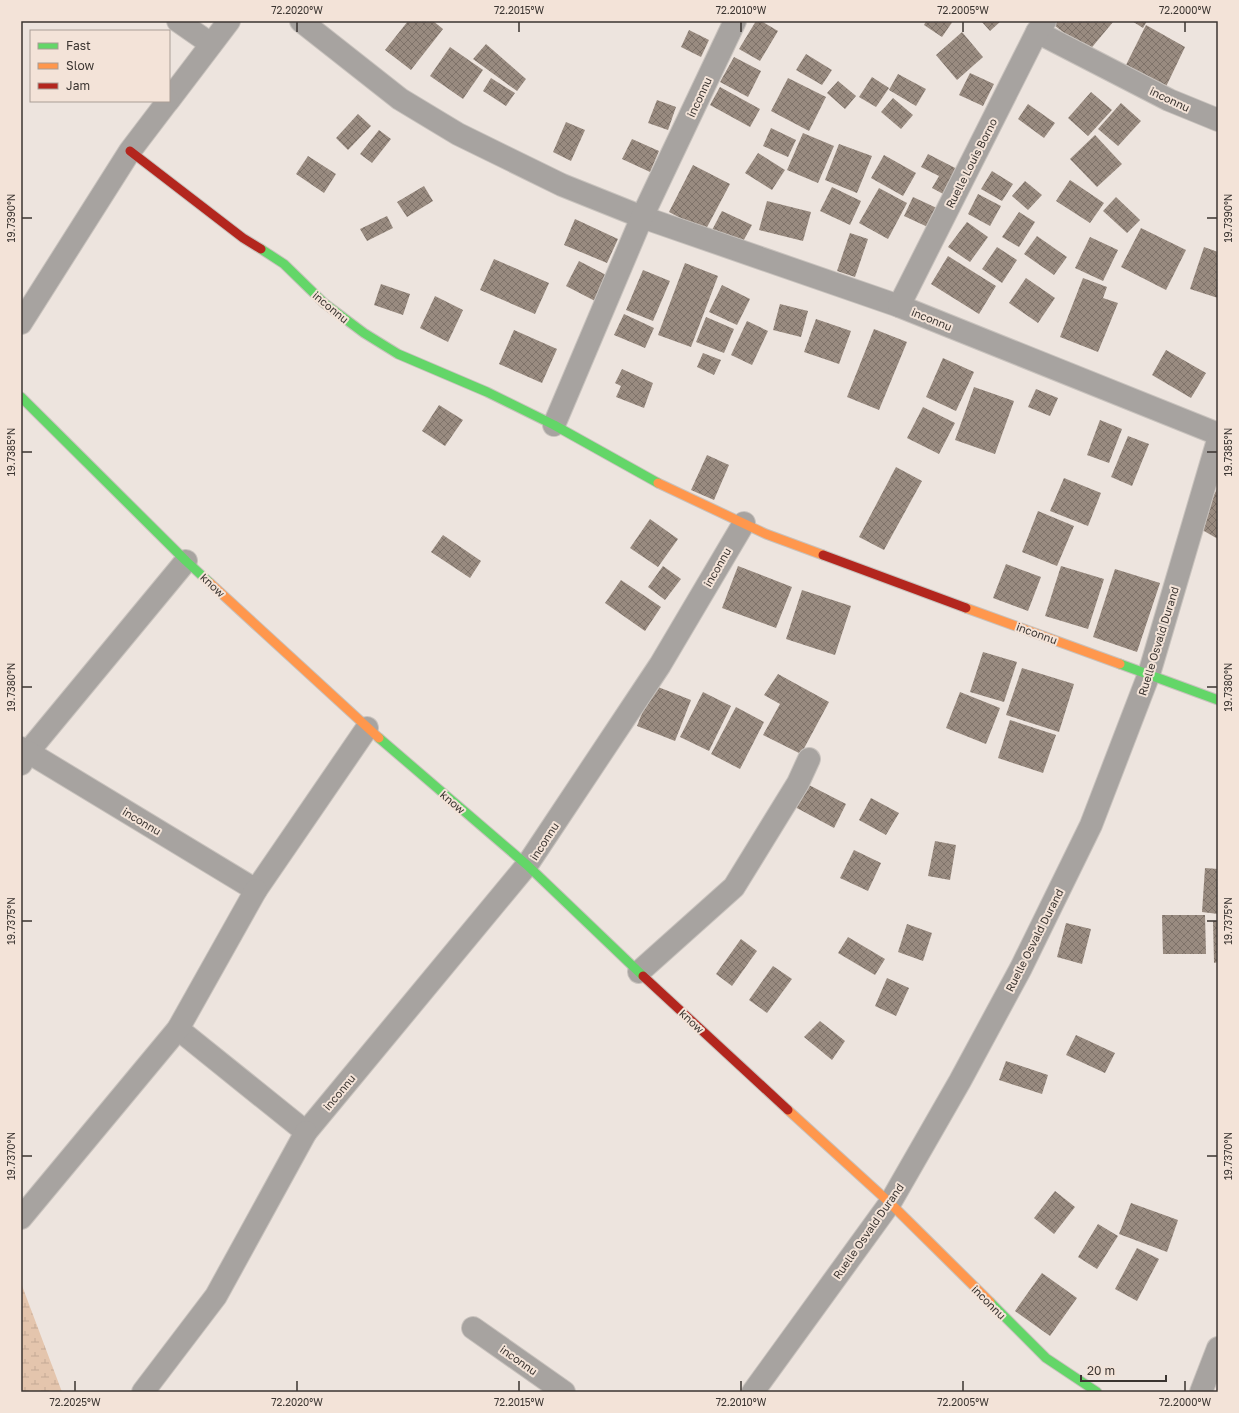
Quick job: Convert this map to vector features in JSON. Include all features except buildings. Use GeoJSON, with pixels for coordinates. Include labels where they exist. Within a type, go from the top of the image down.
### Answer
{"type":"FeatureCollection","features":[{"type":"Feature","properties":{"kind":"street"},"geometry":{"type":"LineString","coordinates":[[178,21],[211,44]]}},
{"type":"Feature","properties":{"kind":"street"},"geometry":{"type":"LineString","coordinates":[[170,97],[229,21]]}},
{"type":"Feature","properties":{"kind":"street","name":"inconnu"},"geometry":{"type":"LineString","coordinates":[[301,21],[400,99],[458,134],[562,185],[642,217],[900,306],[1218,434]]}},
{"type":"Feature","properties":{"kind":"street","name":"inconnu"},"geometry":{"type":"LineString","coordinates":[[554,425],[642,217],[736,21]]}},
{"type":"Feature","properties":{"kind":"street","name":"inconnu"},"geometry":{"type":"LineString","coordinates":[[1041,27],[1169,100],[1218,120]]}},
{"type":"Feature","properties":{"kind":"street","name":"Ruelle Louis Borno"},"geometry":{"type":"LineString","coordinates":[[900,306],[1041,27]]}},
{"type":"Feature","properties":{"kind":"street"},"geometry":{"type":"LineString","coordinates":[[21,323],[130,151],[167,102]]}},
{"type":"Feature","properties":{"kind":"street","name":"inconnu"},"geometry":{"type":"LineString","coordinates":[[130,151],[243,238],[284,264],[324,303],[364,333],[398,354],[486,392],[554,425],[664,486],[766,534],[1218,700]]}},
{"type":"Feature","properties":{"kind":"street","name":"know"},"geometry":{"type":"LineString","coordinates":[[21,397],[186,561],[367,728],[527,866],[639,972],[890,1203]]}},
{"type":"Feature","properties":{"kind":"street","name":"Ruelle Osvald Durand"},"geometry":{"type":"LineString","coordinates":[[753,1392],[890,1203],[960,1081],[1021,968],[1091,825],[1149,674],[1218,440]]}},
{"type":"Feature","properties":{"kind":"street","name":"inconnu"},"geometry":{"type":"LineString","coordinates":[[143,1392],[216,1296],[306,1132],[527,866],[660,665],[744,523]]}},
{"type":"Feature","properties":{"kind":"street","name":"inconnu"},"geometry":{"type":"LineString","coordinates":[[186,561],[23,755],[256,890]]}},
{"type":"Feature","properties":{"kind":"street"},"geometry":{"type":"LineString","coordinates":[[21,1218],[178,1029],[256,890],[367,728]]}},
{"type":"Feature","properties":{"kind":"street"},"geometry":{"type":"LineString","coordinates":[[639,972],[734,887],[798,783],[809,759]]}},
{"type":"Feature","properties":{"kind":"street"},"geometry":{"type":"LineString","coordinates":[[178,1029],[306,1132]]}},
{"type":"Feature","properties":{"kind":"street","name":"inconnu"},"geometry":{"type":"LineString","coordinates":[[890,1203],[1046,1358],[1097,1392]]}},
{"type":"Feature","properties":{"kind":"street","name":"inconnu"},"geometry":{"type":"LineString","coordinates":[[473,1328],[564,1392]]}},
{"type":"Feature","properties":{"kind":"street"},"geometry":{"type":"LineString","coordinates":[[1201,1392],[1218,1348]]}},
{"type":"Feature","properties":{"kind":"green space"},"geometry":{"type":"Polygon","coordinates":[[[21,1283],[62,1392],[21,1392],[21,1283]]]}},
{"type":"Feature","properties":{"kind":"traffic: fast"},"geometry":{"type":"LineString","coordinates":[[261,249],[284,264],[324,303],[364,333],[398,354],[487,392],[554,425],[658,483]]}},
{"type":"Feature","properties":{"kind":"traffic: fast"},"geometry":{"type":"LineString","coordinates":[[21,397],[210,583]]}},
{"type":"Feature","properties":{"kind":"traffic: fast"},"geometry":{"type":"LineString","coordinates":[[1120,664],[1218,700]]}},
{"type":"Feature","properties":{"kind":"traffic: fast"},"geometry":{"type":"LineString","coordinates":[[379,738],[527,865],[643,976]]}},
{"type":"Feature","properties":{"kind":"traffic: fast"},"geometry":{"type":"LineString","coordinates":[[990,1302],[1046,1358],[1097,1392]]}},
{"type":"Feature","properties":{"kind":"traffic: slow"},"geometry":{"type":"LineString","coordinates":[[658,483],[766,534],[823,555]]}},
{"type":"Feature","properties":{"kind":"traffic: slow"},"geometry":{"type":"LineString","coordinates":[[210,583],[379,738]]}},
{"type":"Feature","properties":{"kind":"traffic: slow"},"geometry":{"type":"LineString","coordinates":[[966,608],[1120,664]]}},
{"type":"Feature","properties":{"kind":"traffic: slow"},"geometry":{"type":"LineString","coordinates":[[788,1110],[890,1203],[990,1302]]}},
{"type":"Feature","properties":{"kind":"traffic: jam"},"geometry":{"type":"LineString","coordinates":[[130,151],[243,238],[261,249]]}},
{"type":"Feature","properties":{"kind":"traffic: jam"},"geometry":{"type":"LineString","coordinates":[[823,555],[966,608]]}},
{"type":"Feature","properties":{"kind":"traffic: jam"},"geometry":{"type":"LineString","coordinates":[[643,976],[788,1110]]}}]}
